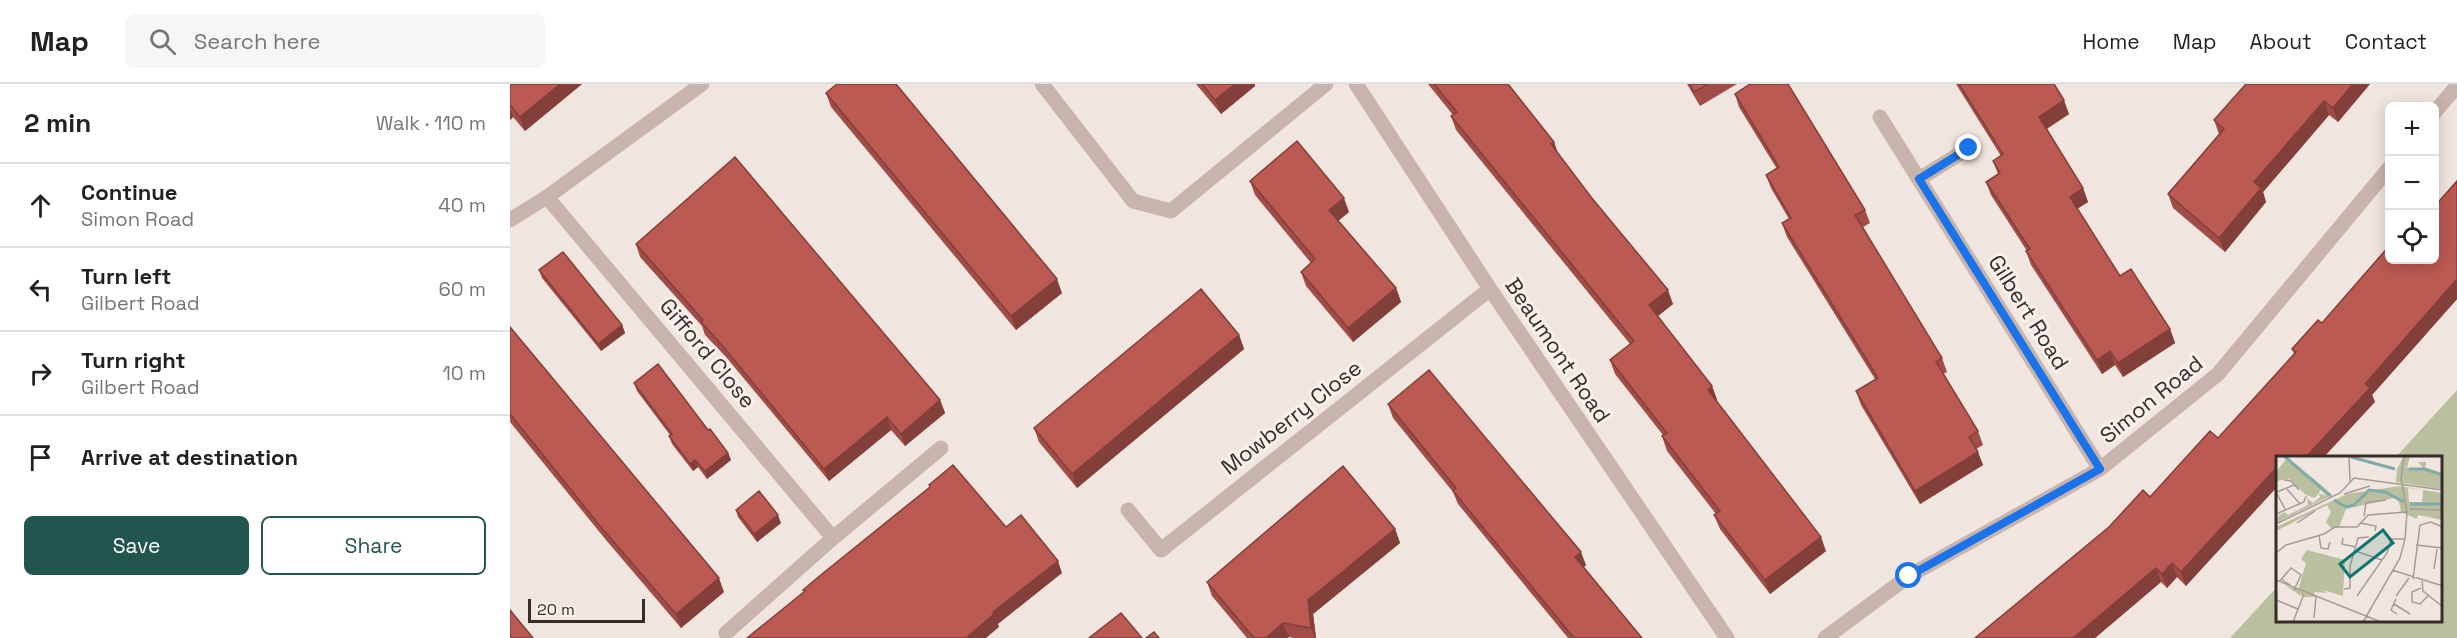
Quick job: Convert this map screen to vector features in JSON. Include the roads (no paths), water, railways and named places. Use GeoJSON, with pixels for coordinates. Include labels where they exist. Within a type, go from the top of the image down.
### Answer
{"type":"FeatureCollection","features":[{"type":"Feature","properties":{"kind":"street"},"geometry":{"type":"LineString","coordinates":[[510,220],[547,197],[702,84]]}},
{"type":"Feature","properties":{"kind":"street"},"geometry":{"type":"LineString","coordinates":[[1042,84],[1133,201],[1171,211],[1326,84]]}},
{"type":"Feature","properties":{"kind":"street","name":"Beaumont Road"},"geometry":{"type":"LineString","coordinates":[[1356,84],[1490,289],[1727,638]]}},
{"type":"Feature","properties":{"kind":"street"},"geometry":{"type":"LineString","coordinates":[[2439,107],[2457,86]]}},
{"type":"Feature","properties":{"kind":"street","name":"Gilbert Road"},"geometry":{"type":"LineString","coordinates":[[1880,117],[2100,469]]}},
{"type":"Feature","properties":{"kind":"street"},"geometry":{"type":"LineString","coordinates":[[1919,179],[1969,148]]}},
{"type":"Feature","properties":{"kind":"street","name":"Simon Road"},"geometry":{"type":"LineString","coordinates":[[1825,638],[1909,576],[2100,469],[2218,374],[2385,173]]}},
{"type":"Feature","properties":{"kind":"street","name":"Gifford Close"},"geometry":{"type":"LineString","coordinates":[[547,197],[833,538]]}},
{"type":"Feature","properties":{"kind":"street","name":"Mowberry Close"},"geometry":{"type":"LineString","coordinates":[[1128,510],[1161,550],[1490,289]]}},
{"type":"Feature","properties":{"kind":"street"},"geometry":{"type":"LineString","coordinates":[[726,633],[833,538],[941,448]]}}]}
